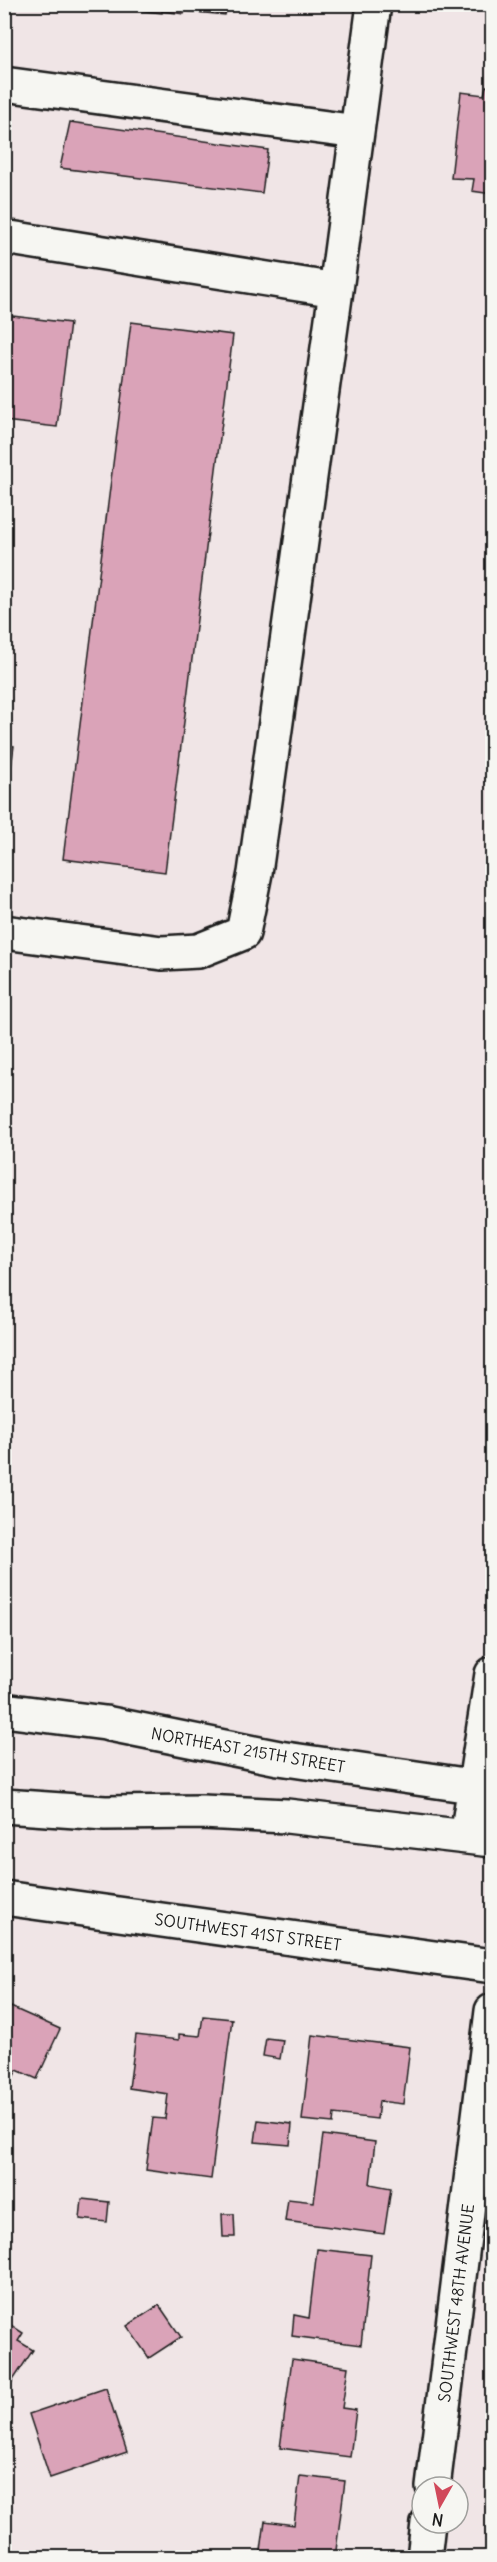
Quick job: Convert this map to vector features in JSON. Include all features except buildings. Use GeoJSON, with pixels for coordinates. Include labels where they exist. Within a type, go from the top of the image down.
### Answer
{"type":"FeatureCollection","features":[{"type":"Feature","properties":{"kind":"street"},"geometry":{"type":"LineString","coordinates":[[4,932],[162,953],[198,951],[243,933],[255,873],[374,4]]}},
{"type":"Feature","properties":{"kind":"street"},"geometry":{"type":"LineString","coordinates":[[4,84],[357,132]]}},
{"type":"Feature","properties":{"kind":"street"},"geometry":{"type":"LineString","coordinates":[[4,237],[336,290]]}},
{"type":"Feature","properties":{"kind":"street"},"geometry":{"type":"LineString","coordinates":[[4,1806],[105,1813],[202,1812],[287,1816],[480,1838],[492,1674]]}},
{"type":"Feature","properties":{"kind":"street","name":"NORTHEAST 215TH STREET"},"geometry":{"type":"LineString","coordinates":[[4,1710],[105,1723],[279,1758],[483,1788]]}},
{"type":"Feature","properties":{"kind":"street","name":"SOUTHWEST 41ST STREET"},"geometry":{"type":"LineString","coordinates":[[4,1898],[492,1966]]}},
{"type":"Feature","properties":{"kind":"street","name":"SOUTHWEST 48TH AVENUE"},"geometry":{"type":"LineString","coordinates":[[434,2475],[492,2011]]}},
{"type":"Feature","properties":{"kind":"street"},"geometry":{"type":"LineString","coordinates":[[424,2558],[427,2535]]}}]}
